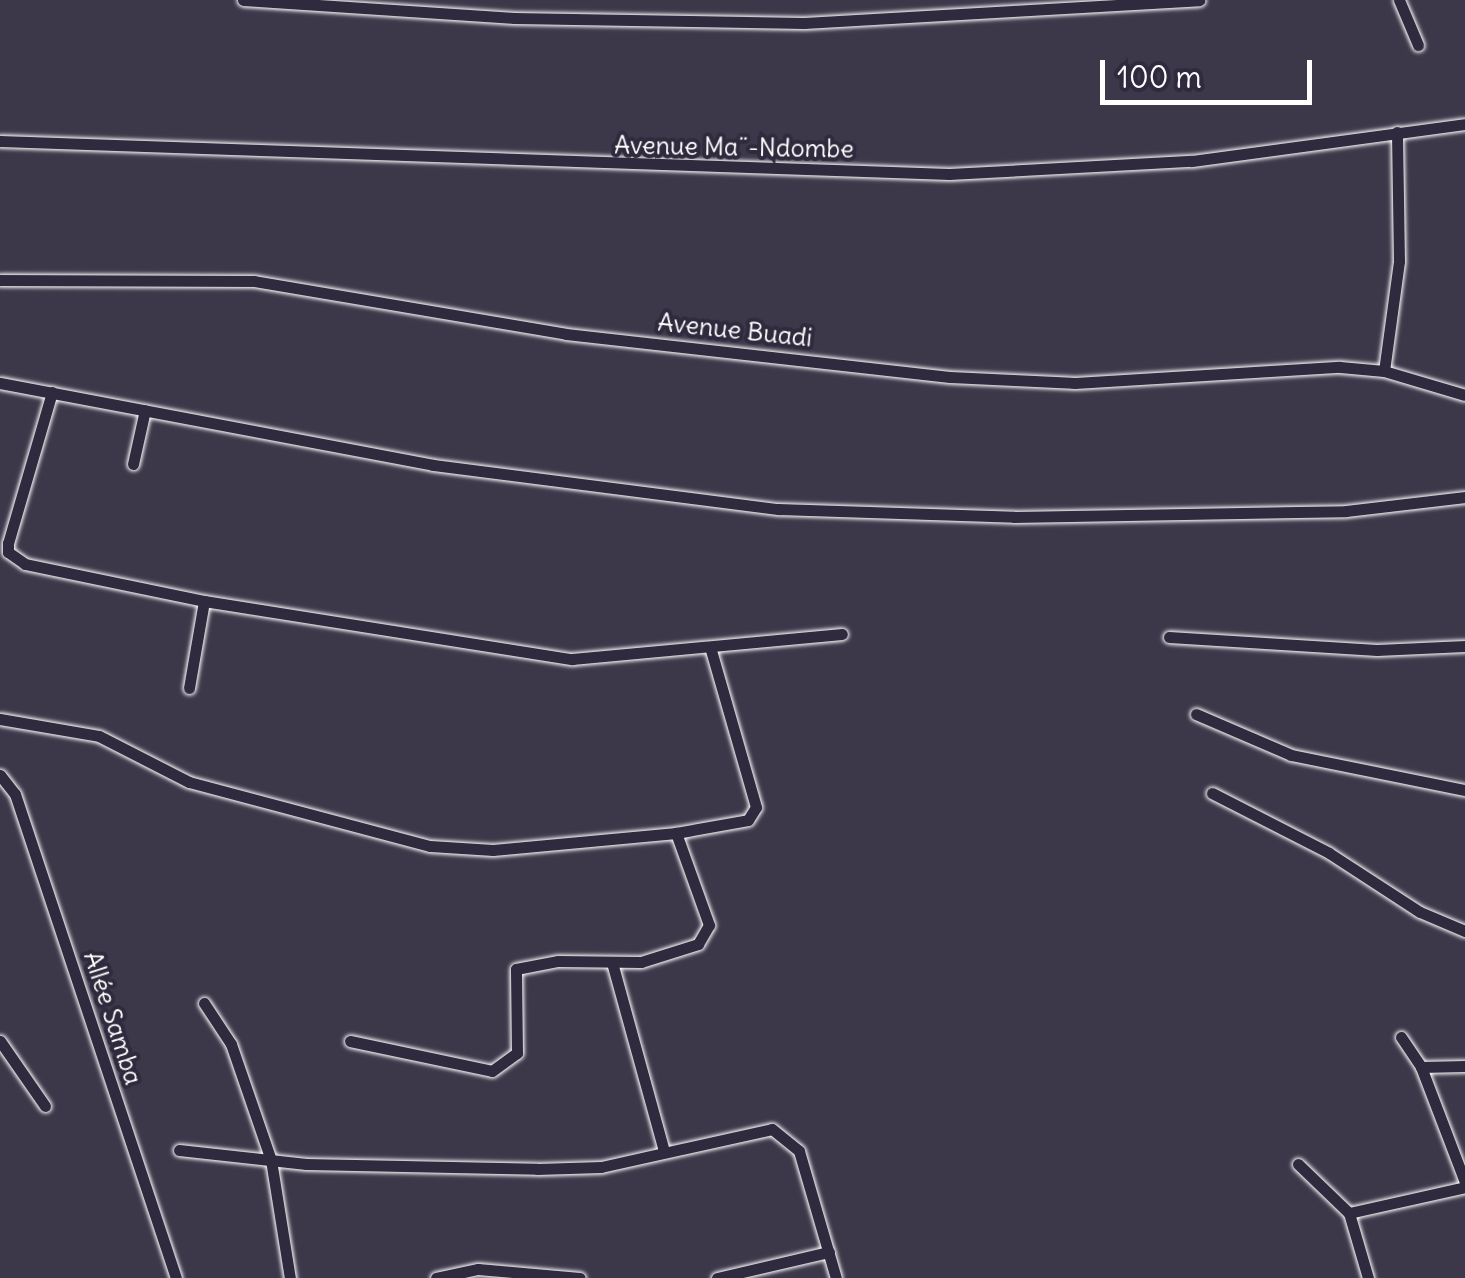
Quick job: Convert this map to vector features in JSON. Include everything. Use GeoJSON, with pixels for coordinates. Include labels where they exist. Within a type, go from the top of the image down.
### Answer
{"type":"FeatureCollection","features":[{"type":"Feature","properties":{"kind":"street"},"geometry":{"type":"LineString","coordinates":[[243,0],[514,18],[804,23],[1199,0]]}},
{"type":"Feature","properties":{"kind":"street"},"geometry":{"type":"LineString","coordinates":[[1399,0],[1418,45]]}},
{"type":"Feature","properties":{"kind":"street","name":"Avenue Ma¨-Ndombe"},"geometry":{"type":"LineString","coordinates":[[0,140],[949,174],[1192,161],[1465,124]]}},
{"type":"Feature","properties":{"kind":"street"},"geometry":{"type":"LineString","coordinates":[[1384,371],[1399,261],[1397,132]]}},
{"type":"Feature","properties":{"kind":"street","name":"Avenue Buadi"},"geometry":{"type":"LineString","coordinates":[[0,280],[254,281],[566,334],[950,377],[1075,383],[1340,366],[1384,371],[1465,395]]}},
{"type":"Feature","properties":{"kind":"street"},"geometry":{"type":"LineString","coordinates":[[0,383],[433,465],[778,509],[1014,517],[1346,511],[1465,497]]}},
{"type":"Feature","properties":{"kind":"street"},"geometry":{"type":"LineString","coordinates":[[52,392],[4,551],[25,564],[204,601],[572,659],[842,634]]}},
{"type":"Feature","properties":{"kind":"street"},"geometry":{"type":"LineString","coordinates":[[134,464],[145,410]]}},
{"type":"Feature","properties":{"kind":"street"},"geometry":{"type":"LineString","coordinates":[[190,688],[204,601]]}},
{"type":"Feature","properties":{"kind":"street"},"geometry":{"type":"LineString","coordinates":[[1169,637],[1377,650],[1465,646]]}},
{"type":"Feature","properties":{"kind":"street"},"geometry":{"type":"LineString","coordinates":[[0,719],[99,736],[189,782],[430,846],[493,850],[676,833],[748,820],[756,807],[710,646]]}},
{"type":"Feature","properties":{"kind":"street"},"geometry":{"type":"LineString","coordinates":[[1196,714],[1290,754],[1465,790]]}},
{"type":"Feature","properties":{"kind":"street","name":"Allée Samba"},"geometry":{"type":"LineString","coordinates":[[0,776],[14,794],[176,1278]]}},
{"type":"Feature","properties":{"kind":"street"},"geometry":{"type":"LineString","coordinates":[[1212,793],[1465,932]]}},
{"type":"Feature","properties":{"kind":"street"},"geometry":{"type":"LineString","coordinates":[[350,1041],[492,1071],[517,1054],[516,969],[558,960],[613,966],[698,944],[709,930],[676,833]]}},
{"type":"Feature","properties":{"kind":"street"},"geometry":{"type":"LineString","coordinates":[[613,966],[664,1152]]}},
{"type":"Feature","properties":{"kind":"street"},"geometry":{"type":"LineString","coordinates":[[204,1003],[231,1044],[271,1160],[290,1278]]}},
{"type":"Feature","properties":{"kind":"street"},"geometry":{"type":"LineString","coordinates":[[1349,1213],[1465,1185],[1421,1068],[1400,1037]]}},
{"type":"Feature","properties":{"kind":"street"},"geometry":{"type":"LineString","coordinates":[[0,1041],[45,1106]]}},
{"type":"Feature","properties":{"kind":"street"},"geometry":{"type":"LineString","coordinates":[[1421,1068],[1465,1066]]}},
{"type":"Feature","properties":{"kind":"street"},"geometry":{"type":"LineString","coordinates":[[179,1150],[271,1160],[537,1169],[600,1166],[758,1128],[784,1134],[799,1151],[836,1278]]}},
{"type":"Feature","properties":{"kind":"street"},"geometry":{"type":"LineString","coordinates":[[1298,1164],[1349,1213],[1368,1278]]}},
{"type":"Feature","properties":{"kind":"street"},"geometry":{"type":"LineString","coordinates":[[717,1278],[829,1252]]}},
{"type":"Feature","properties":{"kind":"street"},"geometry":{"type":"LineString","coordinates":[[436,1278],[478,1268],[580,1278]]}}]}
